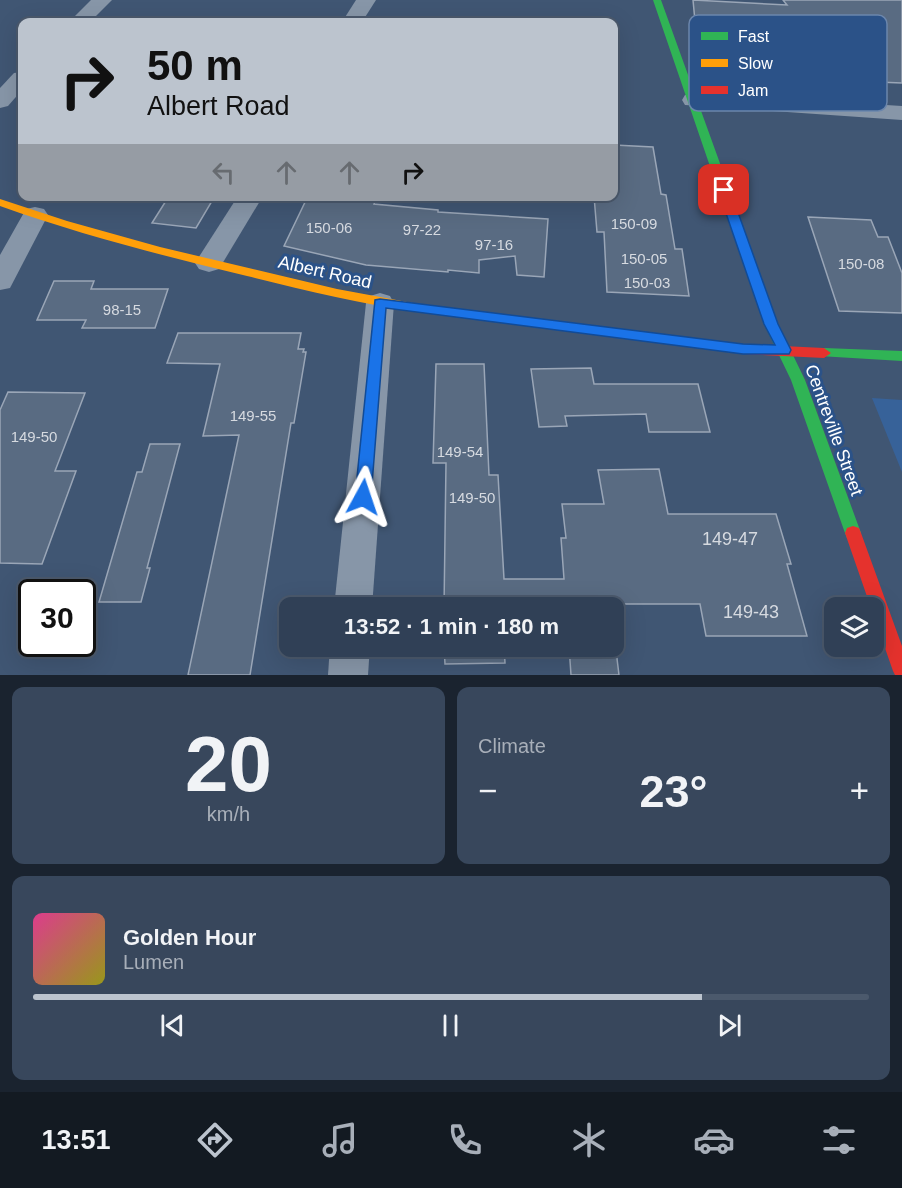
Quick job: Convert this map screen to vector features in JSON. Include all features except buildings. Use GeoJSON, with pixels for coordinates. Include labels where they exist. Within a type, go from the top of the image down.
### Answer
{"type":"FeatureCollection","features":[{"type":"Feature","properties":{"kind":"street"},"geometry":{"type":"LineString","coordinates":[[83,18],[102,0]]}},
{"type":"Feature","properties":{"kind":"street"},"geometry":{"type":"LineString","coordinates":[[355,18],[366,0]]}},
{"type":"Feature","properties":{"kind":"street","name":"Centreville Street"},"geometry":{"type":"LineString","coordinates":[[657,0],[689,89]]}},
{"type":"Feature","properties":{"kind":"street"},"geometry":{"type":"LineString","coordinates":[[0,101],[18,82]]}},
{"type":"Feature","properties":{"kind":"street","name":"Centreville Street"},"geometry":{"type":"LineString","coordinates":[[697,111],[771,324],[798,380],[902,671]]}},
{"type":"Feature","properties":{"kind":"street"},"geometry":{"type":"LineString","coordinates":[[870,111],[902,113]]}},
{"type":"Feature","properties":{"kind":"street"},"geometry":{"type":"LineString","coordinates":[[209,263],[247,201]]}},
{"type":"Feature","properties":{"kind":"street","name":"Albert Road"},"geometry":{"type":"LineString","coordinates":[[0,202],[209,263],[380,303],[743,349],[902,356]]}},
{"type":"Feature","properties":{"kind":"street"},"geometry":{"type":"LineString","coordinates":[[0,281],[35,214]]}},
{"type":"Feature","properties":{"kind":"street"},"geometry":{"type":"LineString","coordinates":[[354,597],[380,303]]}},
{"type":"Feature","properties":{"kind":"street"},"geometry":{"type":"LineString","coordinates":[[348,675],[349,657]]}},
{"type":"Feature","properties":{"kind":"shaded area"},"geometry":{"type":"Polygon","coordinates":[[[872,398],[902,400],[902,472],[872,398]]]}},
{"type":"Feature","properties":{"kind":"traffic: fast"},"geometry":{"type":"LineString","coordinates":[[657,0],[689,91]]}},
{"type":"Feature","properties":{"kind":"traffic: fast"},"geometry":{"type":"LineString","coordinates":[[696,111],[771,324],[798,380],[853,533]]}},
{"type":"Feature","properties":{"kind":"traffic: fast"},"geometry":{"type":"LineString","coordinates":[[824,353],[902,356]]}},
{"type":"Feature","properties":{"kind":"traffic: slow"},"geometry":{"type":"LineString","coordinates":[[0,202],[63,224],[160,251],[377,302],[418,308]]}},
{"type":"Feature","properties":{"kind":"traffic: jam"},"geometry":{"type":"LineString","coordinates":[[418,308],[743,349],[824,353]]}},
{"type":"Feature","properties":{"kind":"traffic: jam"},"geometry":{"type":"LineString","coordinates":[[853,533],[902,671]]}},
{"type":"Feature","properties":{"kind":"route"},"geometry":{"type":"LineString","coordinates":[[363,497],[376,326],[380,303],[743,349],[784,350],[771,324],[724,190]]}}]}
